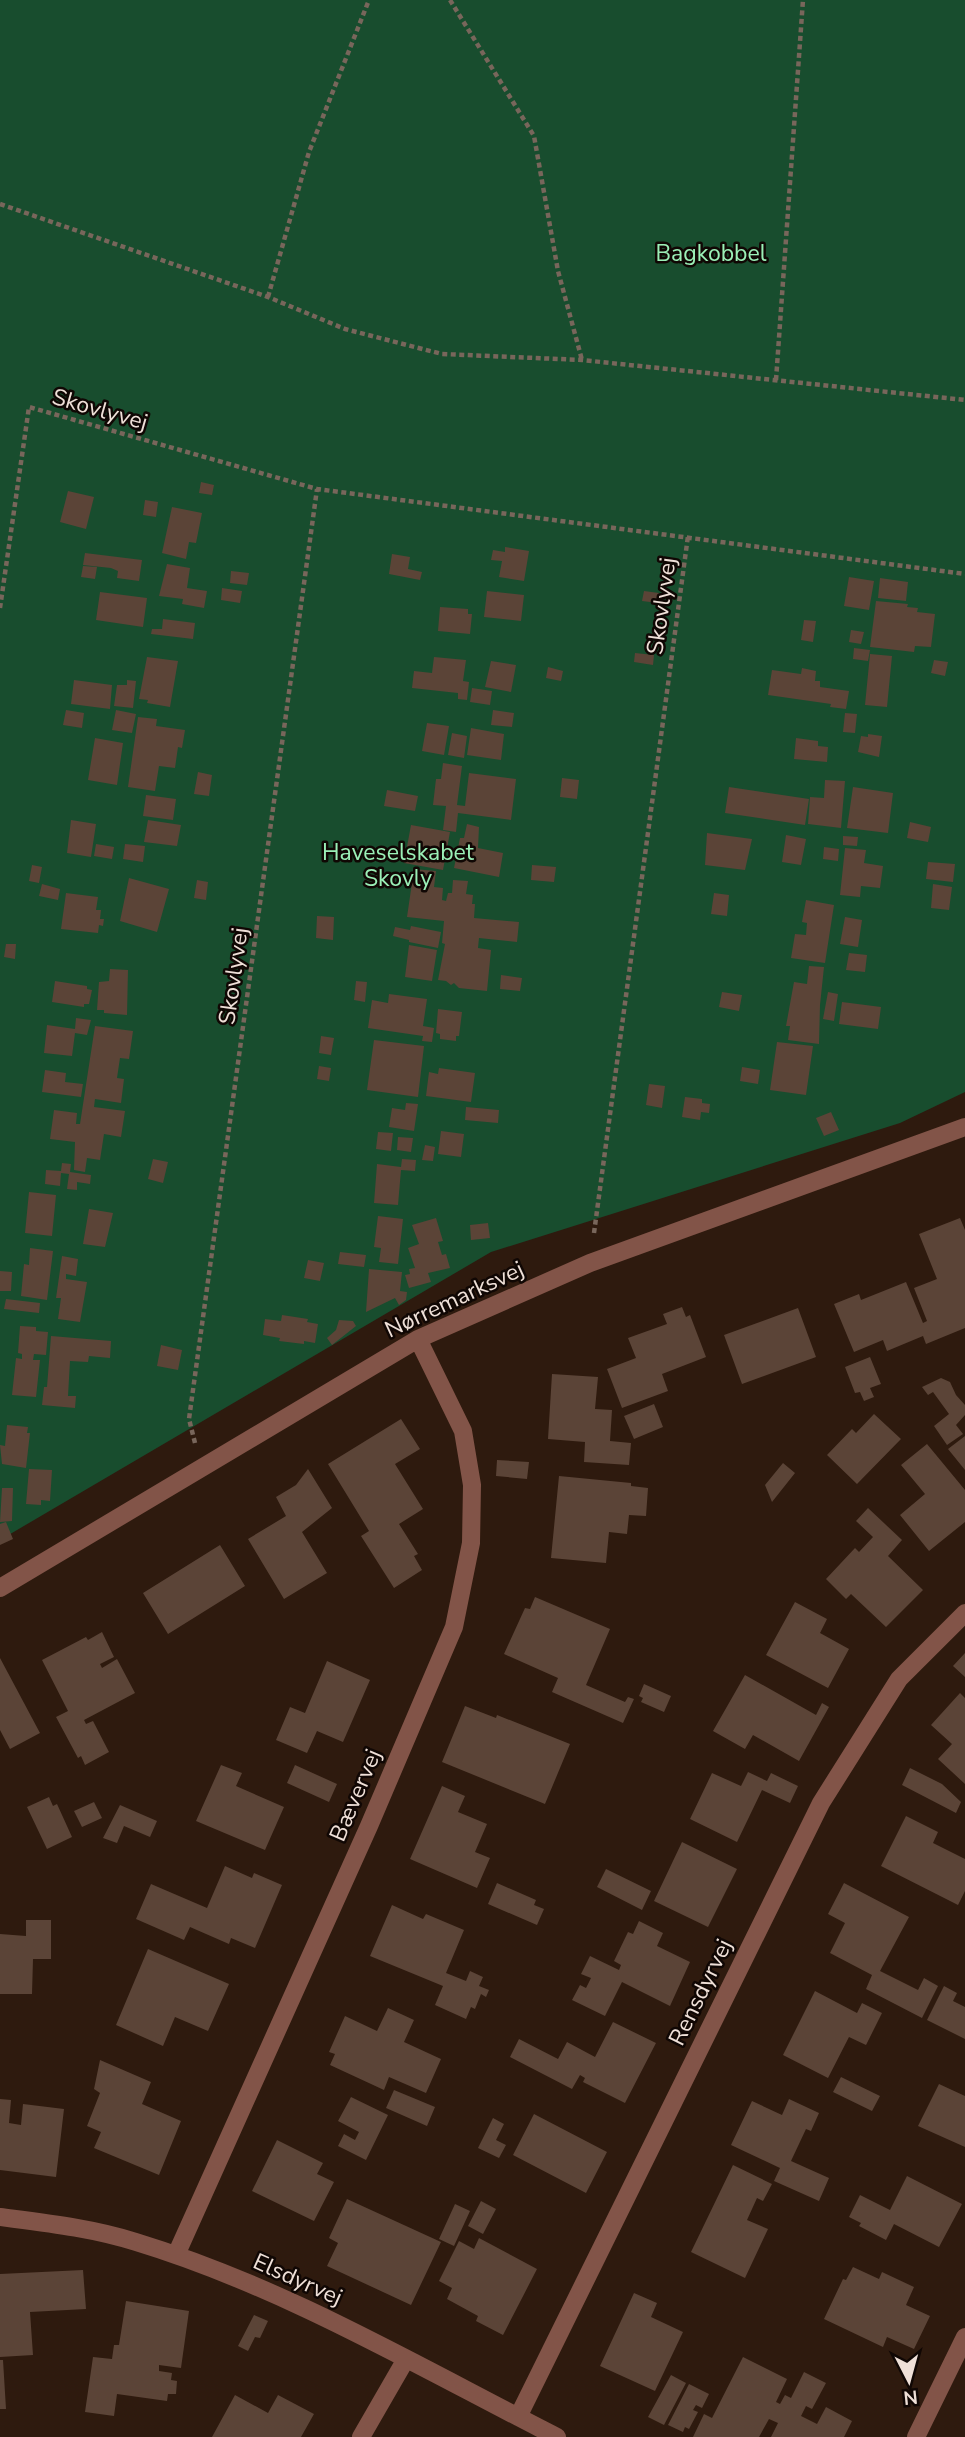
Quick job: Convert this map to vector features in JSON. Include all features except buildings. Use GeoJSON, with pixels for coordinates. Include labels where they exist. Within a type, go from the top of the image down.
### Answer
{"type":"FeatureCollection","features":[{"type":"Feature","properties":{"kind":"street","name":"Nørremarksvej"},"geometry":{"type":"LineString","coordinates":[[0,1588],[418,1339],[590,1263],[965,1127]]}},
{"type":"Feature","properties":{"kind":"street","name":"Bævervej"},"geometry":{"type":"LineString","coordinates":[[176,2255],[369,1826],[454,1627],[471,1543],[472,1485],[463,1431],[418,1339]]}},
{"type":"Feature","properties":{"kind":"street","name":"Rensdyrvej"},"geometry":{"type":"LineString","coordinates":[[518,2417],[821,1803],[899,1679],[965,1613]]}},
{"type":"Feature","properties":{"kind":"street","name":"Elsdyrvej"},"geometry":{"type":"LineString","coordinates":[[0,2217],[66,2225],[135,2241],[263,2288],[556,2437]]}},
{"type":"Feature","properties":{"kind":"street"},"geometry":{"type":"LineString","coordinates":[[916,2437],[965,2337]]}},
{"type":"Feature","properties":{"kind":"street"},"geometry":{"type":"LineString","coordinates":[[360,2437],[406,2359]]}},
{"type":"Feature","properties":{"kind":"path"},"geometry":{"type":"LineString","coordinates":[[268,297],[309,152],[369,0]]}},
{"type":"Feature","properties":{"kind":"path"},"geometry":{"type":"LineString","coordinates":[[450,0],[534,136],[558,271],[582,360]]}},
{"type":"Feature","properties":{"kind":"path"},"geometry":{"type":"LineString","coordinates":[[776,380],[803,0]]}},
{"type":"Feature","properties":{"kind":"path"},"geometry":{"type":"LineString","coordinates":[[0,204],[268,297],[345,329],[442,354],[582,360],[965,400]]}},
{"type":"Feature","properties":{"kind":"path","name":"Skovlyvej"},"geometry":{"type":"LineString","coordinates":[[0,608],[29,407],[317,489],[965,573]]}},
{"type":"Feature","properties":{"kind":"path","name":"Skovlyvej"},"geometry":{"type":"LineString","coordinates":[[201,1467],[189,1419],[317,489]]}},
{"type":"Feature","properties":{"kind":"path","name":"Skovlyvej"},"geometry":{"type":"LineString","coordinates":[[590,1263],[688,537]]}},
{"type":"Feature","properties":{"kind":"green space","name":"Haveselskabet Skovly"},"geometry":{"type":"Polygon","coordinates":[[[0,0],[965,0],[965,1092],[900,1123],[491,1252],[0,1540],[0,0]]]}},
{"type":"Feature","properties":{"kind":"park label","name":"Bagkobbel"},"geometry":{"type":"Point","coordinates":[711,253]}}]}
